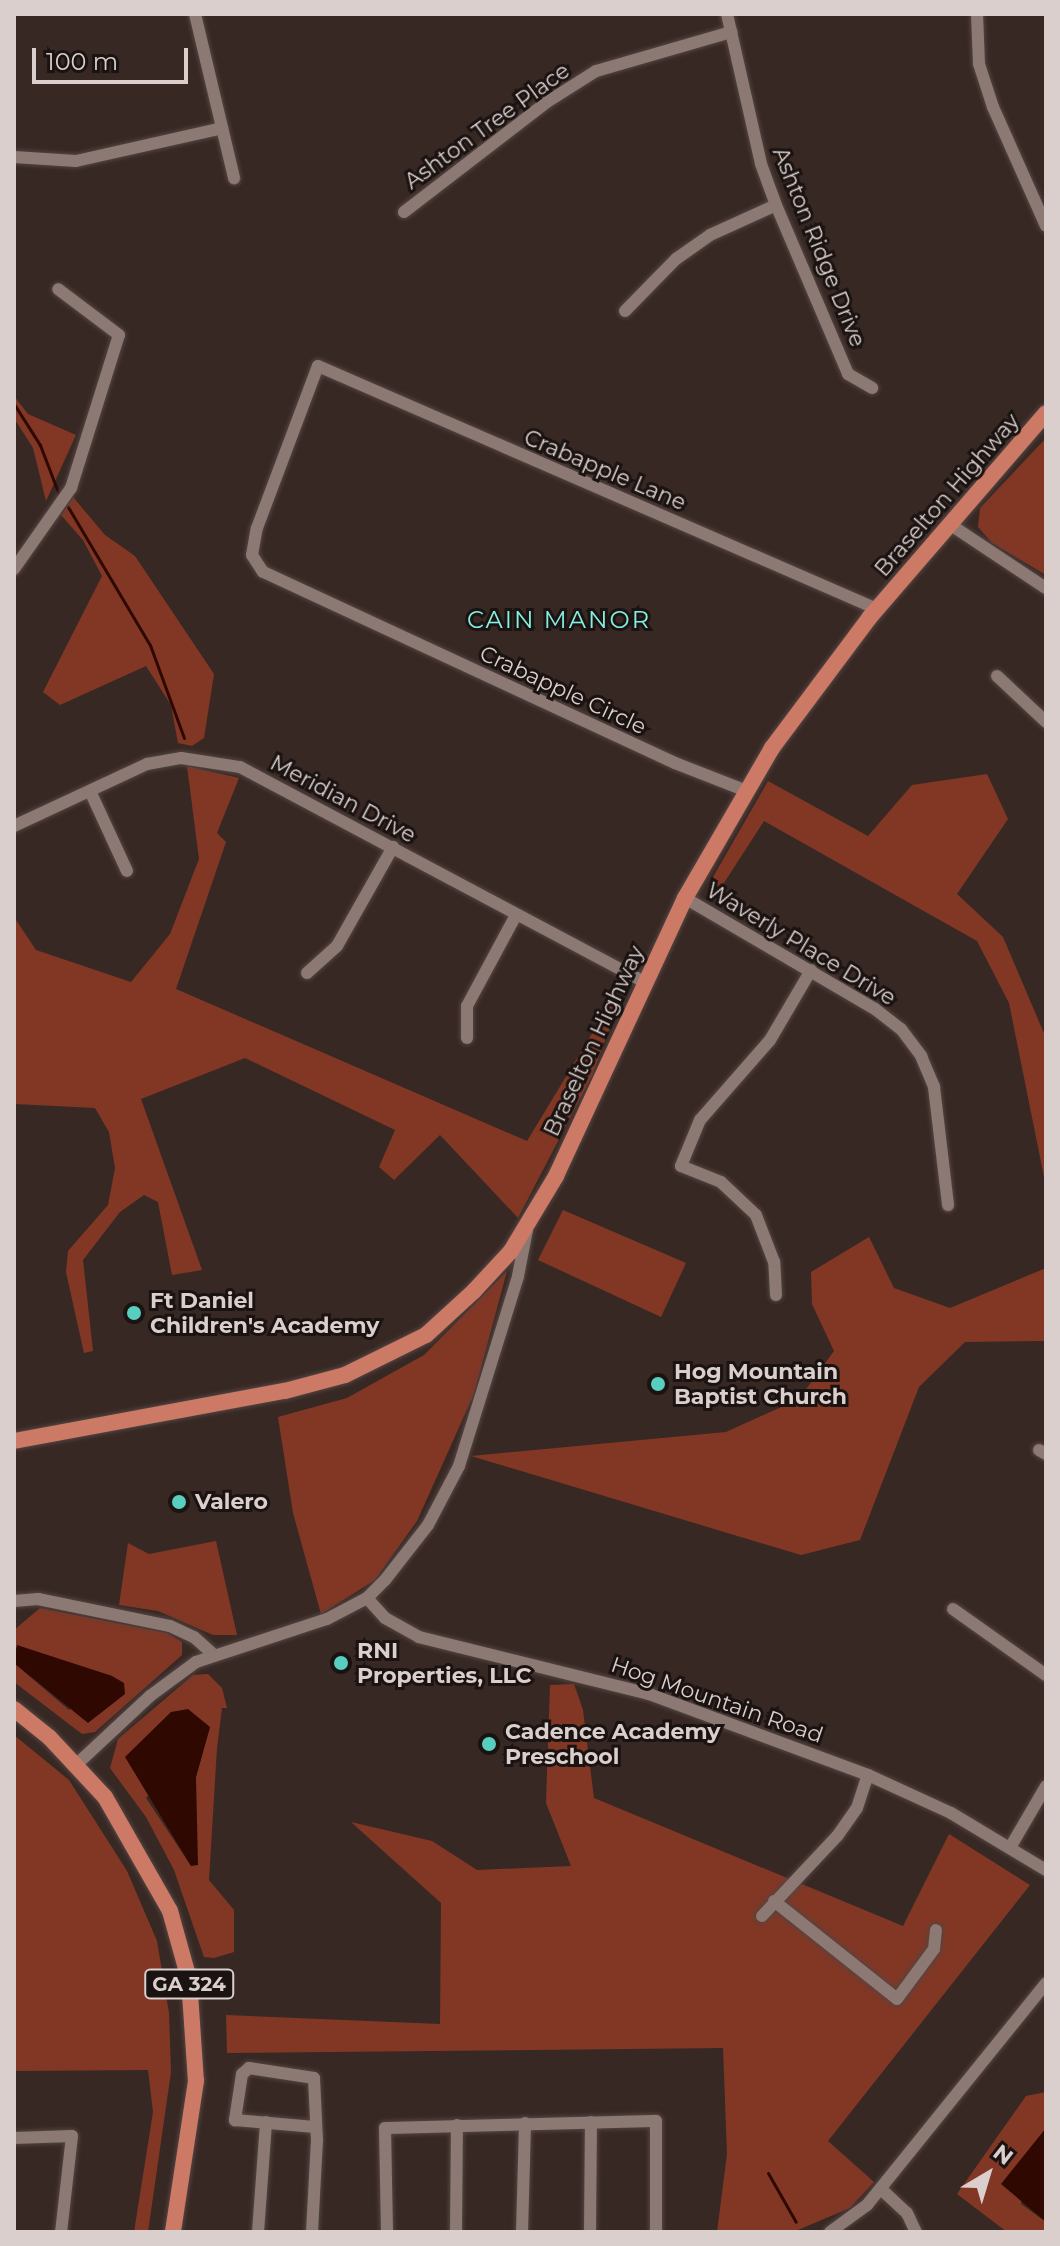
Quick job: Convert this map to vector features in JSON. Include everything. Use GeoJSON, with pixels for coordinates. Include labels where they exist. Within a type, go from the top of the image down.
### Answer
{"type":"FeatureCollection","features":[{"type":"Feature","properties":{"kind":"main road","name":"Braselton Highway"},"geometry":{"type":"LineString","coordinates":[[14,1441],[285,1391],[345,1375],[426,1335],[498,1267],[528,1226],[685,898],[744,790],[877,609],[1046,413]]}},
{"type":"Feature","properties":{"kind":"main road","name":"GA 324"},"geometry":{"type":"LineString","coordinates":[[14,1709],[77,1764],[131,1833],[170,1911],[189,1979],[196,2081],[173,2232]]}},
{"type":"Feature","properties":{"kind":"street"},"geometry":{"type":"LineString","coordinates":[[195,14],[234,178]]}},
{"type":"Feature","properties":{"kind":"street","name":"Ashton Ridge Drive"},"geometry":{"type":"LineString","coordinates":[[727,14],[761,164],[776,205],[848,374],[872,388]]}},
{"type":"Feature","properties":{"kind":"street"},"geometry":{"type":"LineString","coordinates":[[977,14],[979,64],[993,107],[1046,226]]}},
{"type":"Feature","properties":{"kind":"street","name":"Ashton Tree Place"},"geometry":{"type":"LineString","coordinates":[[404,212],[547,102],[596,71],[731,32]]}},
{"type":"Feature","properties":{"kind":"street"},"geometry":{"type":"LineString","coordinates":[[14,157],[76,161],[222,128]]}},
{"type":"Feature","properties":{"kind":"street"},"geometry":{"type":"LineString","coordinates":[[625,311],[676,259],[710,235],[776,205]]}},
{"type":"Feature","properties":{"kind":"street"},"geometry":{"type":"LineString","coordinates":[[14,569],[27,544],[71,488],[119,335],[58,289]]}},
{"type":"Feature","properties":{"kind":"street","name":"Crabapple Lane"},"geometry":{"type":"LineString","coordinates":[[318,366],[877,609]]}},
{"type":"Feature","properties":{"kind":"street","name":"Crabapple Circle"},"geometry":{"type":"LineString","coordinates":[[318,366],[257,528],[252,555],[263,572],[662,757],[744,790]]}},
{"type":"Feature","properties":{"kind":"street"},"geometry":{"type":"LineString","coordinates":[[951,525],[1046,588]]}},
{"type":"Feature","properties":{"kind":"street"},"geometry":{"type":"LineString","coordinates":[[14,535],[27,544]]}},
{"type":"Feature","properties":{"kind":"street"},"geometry":{"type":"LineString","coordinates":[[997,676],[1046,722]]}},
{"type":"Feature","properties":{"kind":"street","name":"Meridian Drive"},"geometry":{"type":"LineString","coordinates":[[14,826],[147,764],[181,758],[240,767],[644,982]]}},
{"type":"Feature","properties":{"kind":"street"},"geometry":{"type":"LineString","coordinates":[[90,791],[127,871]]}},
{"type":"Feature","properties":{"kind":"street"},"geometry":{"type":"LineString","coordinates":[[307,973],[337,946],[393,847]]}},
{"type":"Feature","properties":{"kind":"street","name":"Waverly Place Drive"},"geometry":{"type":"LineString","coordinates":[[685,898],[884,1016],[921,1056],[934,1087],[948,1205]]}},
{"type":"Feature","properties":{"kind":"street"},"geometry":{"type":"LineString","coordinates":[[467,1038],[467,1006],[516,915]]}},
{"type":"Feature","properties":{"kind":"street"},"geometry":{"type":"LineString","coordinates":[[776,1295],[774,1262],[756,1215],[721,1182],[681,1166],[700,1120],[770,1040],[811,970]]}},
{"type":"Feature","properties":{"kind":"street"},"geometry":{"type":"LineString","coordinates":[[77,1764],[150,1696],[213,1654],[327,1619],[367,1598],[428,1525],[459,1466],[518,1276],[528,1226]]}},
{"type":"Feature","properties":{"kind":"street","name":"Hog Mountain Road"},"geometry":{"type":"LineString","coordinates":[[367,1598],[385,1618],[419,1637],[649,1694],[868,1775],[1011,1846],[1046,1870]]}},
{"type":"Feature","properties":{"kind":"street"},"geometry":{"type":"LineString","coordinates":[[14,1601],[38,1599],[170,1626],[194,1637],[213,1654]]}},
{"type":"Feature","properties":{"kind":"street"},"geometry":{"type":"LineString","coordinates":[[953,1609],[1046,1675]]}},
{"type":"Feature","properties":{"kind":"street"},"geometry":{"type":"LineString","coordinates":[[762,1916],[838,1835],[857,1808],[868,1775]]}},
{"type":"Feature","properties":{"kind":"street"},"geometry":{"type":"LineString","coordinates":[[1011,1846],[1046,1786]]}},
{"type":"Feature","properties":{"kind":"street"},"geometry":{"type":"LineString","coordinates":[[774,1901],[897,1999],[934,1949],[936,1930]]}},
{"type":"Feature","properties":{"kind":"street"},"geometry":{"type":"LineString","coordinates":[[830,2232],[847,2223],[881,2189],[1046,1983]]}},
{"type":"Feature","properties":{"kind":"street"},"geometry":{"type":"LineString","coordinates":[[312,2232],[315,2127],[314,2078],[249,2068],[238,2082],[235,2120],[315,2127]]}},
{"type":"Feature","properties":{"kind":"street"},"geometry":{"type":"LineString","coordinates":[[387,2232],[385,2128],[656,2121],[656,2232]]}},
{"type":"Feature","properties":{"kind":"street"},"geometry":{"type":"LineString","coordinates":[[258,2232],[266,2122]]}},
{"type":"Feature","properties":{"kind":"street"},"geometry":{"type":"LineString","coordinates":[[590,2232],[591,2122]]}},
{"type":"Feature","properties":{"kind":"street"},"geometry":{"type":"LineString","coordinates":[[522,2232],[525,2123]]}},
{"type":"Feature","properties":{"kind":"street"},"geometry":{"type":"LineString","coordinates":[[456,2232],[457,2125]]}},
{"type":"Feature","properties":{"kind":"street"},"geometry":{"type":"LineString","coordinates":[[14,2138],[72,2136],[61,2232]]}},
{"type":"Feature","properties":{"kind":"street"},"geometry":{"type":"LineString","coordinates":[[881,2189],[907,2213],[916,2232]]}},
{"type":"Feature","properties":{"kind":"shaded area"},"geometry":{"type":"Polygon","coordinates":[[[14,396],[28,414],[76,435],[46,501],[33,448],[14,418],[14,396]]]}},
{"type":"Feature","properties":{"kind":"shaded area"},"geometry":{"type":"Polygon","coordinates":[[[1046,438],[1046,575],[992,543],[978,527],[980,508],[1046,438]]]}},
{"type":"Feature","properties":{"kind":"shaded area"},"geometry":{"type":"Polygon","coordinates":[[[73,497],[105,535],[135,556],[214,674],[204,738],[192,746],[178,743],[171,705],[146,666],[60,705],[43,692],[102,576],[83,540],[61,515],[73,497]]]}},
{"type":"Feature","properties":{"kind":"shaded area"},"geometry":{"type":"Polygon","coordinates":[[[187,766],[239,778],[217,833],[226,842],[176,989],[527,1141],[616,994],[620,1000],[592,1076],[518,1218],[440,1135],[394,1180],[379,1167],[395,1130],[245,1058],[141,1099],[202,1270],[172,1275],[158,1202],[144,1195],[120,1212],[83,1260],[93,1351],[84,1353],[66,1272],[68,1251],[108,1205],[115,1168],[109,1132],[95,1108],[15,1104],[14,917],[36,950],[131,982],[170,934],[199,859],[187,766]]]}},
{"type":"Feature","properties":{"kind":"shaded area"},"geometry":{"type":"Polygon","coordinates":[[[987,774],[1008,819],[957,894],[1003,937],[1046,1038],[1046,1187],[1009,1003],[977,941],[764,821],[720,889],[713,877],[768,781],[868,836],[912,785],[987,774]]]}},
{"type":"Feature","properties":{"kind":"shaded area"},"geometry":{"type":"Polygon","coordinates":[[[563,1210],[686,1263],[661,1317],[538,1260],[563,1210]]]}},
{"type":"Feature","properties":{"kind":"shaded area"},"geometry":{"type":"Polygon","coordinates":[[[869,1237],[894,1288],[950,1308],[1046,1268],[1046,1341],[965,1342],[919,1387],[860,1540],[801,1555],[471,1456],[726,1432],[799,1399],[834,1351],[812,1304],[811,1272],[869,1237]]]}},
{"type":"Feature","properties":{"kind":"shaded area"},"geometry":{"type":"Polygon","coordinates":[[[507,1271],[474,1394],[417,1521],[375,1580],[321,1614],[293,1513],[278,1417],[347,1398],[424,1355],[507,1271]]]}},
{"type":"Feature","properties":{"kind":"shaded area"},"geometry":{"type":"Polygon","coordinates":[[[216,1541],[237,1635],[213,1635],[158,1611],[119,1605],[128,1543],[149,1554],[216,1541]]]}},
{"type":"Feature","properties":{"kind":"shaded area"},"geometry":{"type":"Polygon","coordinates":[[[40,1608],[167,1633],[182,1642],[182,1655],[95,1732],[82,1734],[14,1682],[14,1663],[69,1710],[112,1676],[14,1647],[14,1630],[40,1608]]]}},
{"type":"Feature","properties":{"kind":"shaded area"},"geometry":{"type":"Polygon","coordinates":[[[17,1645],[112,1676],[124,1683],[125,1694],[88,1723],[14,1663],[17,1645]]]}},
{"type":"Feature","properties":{"kind":"shaded area"},"geometry":{"type":"Polygon","coordinates":[[[208,1674],[222,1688],[227,1708],[222,1708],[217,1748],[209,1880],[234,1910],[234,1952],[214,1958],[204,1957],[174,1870],[146,1817],[110,1768],[118,1739],[193,1675],[208,1674]],[[210,1727],[146,1798],[191,1866],[196,1777],[210,1727]]]}},
{"type":"Feature","properties":{"kind":"shaded area"},"geometry":{"type":"Polygon","coordinates":[[[574,1684],[583,1710],[594,1798],[903,1926],[949,1834],[1030,1885],[828,2141],[874,2182],[850,2208],[793,2232],[717,2232],[727,2154],[723,2048],[227,2053],[226,2015],[440,2024],[441,1903],[351,1822],[432,1841],[477,1870],[571,1866],[546,1803],[550,1685],[574,1684]]]}},
{"type":"Feature","properties":{"kind":"shaded area"},"geometry":{"type":"Polygon","coordinates":[[[188,1709],[210,1727],[196,1777],[198,1865],[191,1866],[125,1757],[171,1712],[188,1709]]]}},
{"type":"Feature","properties":{"kind":"shaded area"},"geometry":{"type":"Polygon","coordinates":[[[14,1735],[69,1780],[127,1871],[157,1941],[169,2013],[171,2072],[148,2232],[134,2232],[153,2112],[148,2070],[14,2071],[14,1735]]]}},
{"type":"Feature","properties":{"kind":"shaded area"},"geometry":{"type":"Polygon","coordinates":[[[1046,2092],[1046,2128],[1027,2153],[1021,2204],[1046,2222],[1046,2232],[1007,2232],[957,2194],[1026,2096],[1046,2092]]]}},
{"type":"Feature","properties":{"kind":"shaded area"},"geometry":{"type":"Polygon","coordinates":[[[1046,2128],[1046,2222],[1001,2184],[1046,2128]]]}},
{"type":"Feature","properties":{"kind":"waterway"},"geometry":{"type":"LineString","coordinates":[[14,404],[40,445],[58,492]]}},
{"type":"Feature","properties":{"kind":"waterway"},"geometry":{"type":"LineString","coordinates":[[68,507],[150,645],[184,738]]}},
{"type":"Feature","properties":{"kind":"waterway"},"geometry":{"type":"LineString","coordinates":[[768,2173],[796,2222]]}},
{"type":"Feature","properties":{"kind":"place","name":"Ft Daniel Children's Academy"},"geometry":{"type":"Point","coordinates":[134,1313]}},
{"type":"Feature","properties":{"kind":"place","name":"Hog Mountain Baptist Church"},"geometry":{"type":"Point","coordinates":[658,1384]}},
{"type":"Feature","properties":{"kind":"place","name":"Valero"},"geometry":{"type":"Point","coordinates":[179,1502]}},
{"type":"Feature","properties":{"kind":"place","name":"RNI Properties, LLC"},"geometry":{"type":"Point","coordinates":[341,1663]}},
{"type":"Feature","properties":{"kind":"place","name":"Cadence Academy Preschool"},"geometry":{"type":"Point","coordinates":[489,1744]}},
{"type":"Feature","properties":{"kind":"district","name":"CAIN MANOR"},"geometry":{"type":"Point","coordinates":[559,620]}}]}
